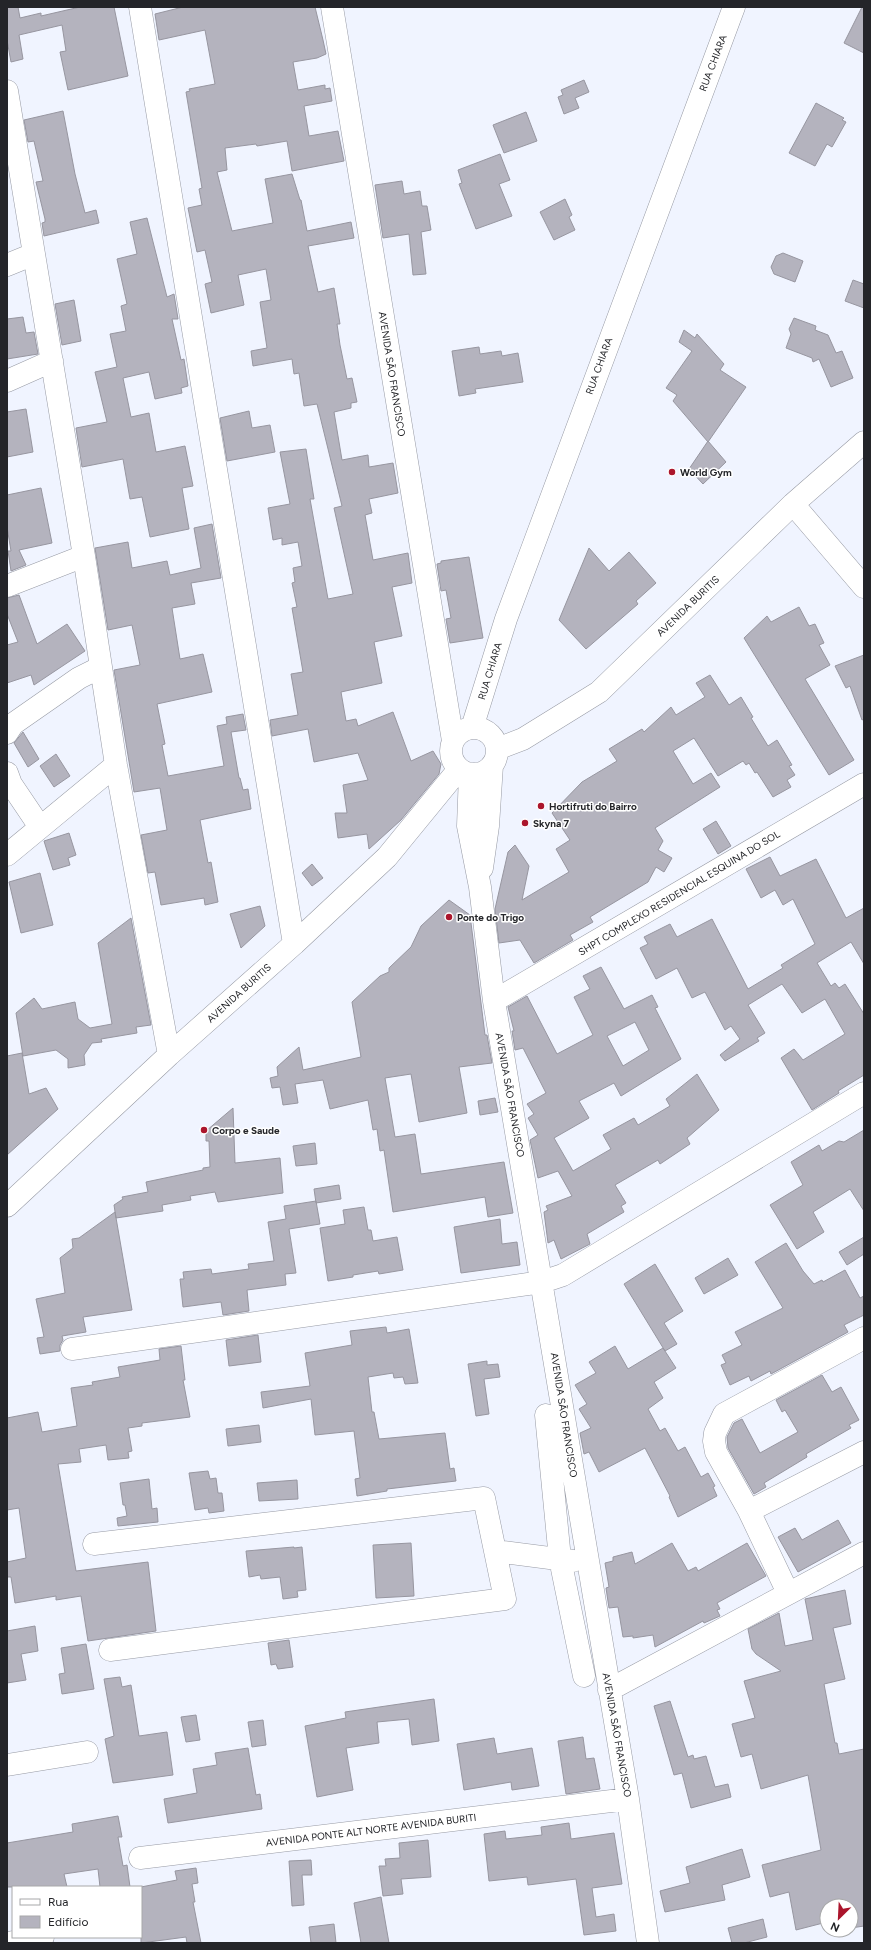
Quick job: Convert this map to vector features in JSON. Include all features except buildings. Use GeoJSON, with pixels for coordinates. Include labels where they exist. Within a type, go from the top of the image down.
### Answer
{"type":"FeatureCollection","features":[{"type":"Feature","properties":{"kind":"street"},"geometry":{"type":"LineString","coordinates":[[140,7],[294,944]]}},
{"type":"Feature","properties":{"kind":"street","name":"AVENIDA SÃO FRANCISCO"},"geometry":{"type":"LineString","coordinates":[[332,7],[453,741]]}},
{"type":"Feature","properties":{"kind":"street","name":"RUA CHIARA"},"geometry":{"type":"LineString","coordinates":[[472,728],[506,619],[734,7]]}},
{"type":"Feature","properties":{"kind":"street"},"geometry":{"type":"LineString","coordinates":[[7,91],[84,556],[116,765],[169,1055]]}},
{"type":"Feature","properties":{"kind":"street"},"geometry":{"type":"LineString","coordinates":[[7,265],[34,254]]}},
{"type":"Feature","properties":{"kind":"street"},"geometry":{"type":"LineString","coordinates":[[7,381],[52,361]]}},
{"type":"Feature","properties":{"kind":"street","name":"AVENIDA BURITIS"},"geometry":{"type":"LineString","coordinates":[[495,757],[599,692],[793,504],[864,442]]}},
{"type":"Feature","properties":{"kind":"street"},"geometry":{"type":"LineString","coordinates":[[793,504],[864,587]]}},
{"type":"Feature","properties":{"kind":"street"},"geometry":{"type":"LineString","coordinates":[[7,586],[84,556]]}},
{"type":"Feature","properties":{"kind":"street"},"geometry":{"type":"LineString","coordinates":[[7,733],[13,724],[79,678],[101,667]]}},
{"type":"Feature","properties":{"kind":"street"},"geometry":{"type":"LineString","coordinates":[[472,728],[481,729],[489,733],[494,741],[495,757],[483,772],[465,771],[452,756],[451,748],[453,741],[464,730],[472,728]]}},
{"type":"Feature","properties":{"kind":"street","name":"AVENIDA SÃO FRANCISCO"},"geometry":{"type":"LineString","coordinates":[[480,887],[495,757]]}},
{"type":"Feature","properties":{"kind":"street"},"geometry":{"type":"LineString","coordinates":[[7,855],[116,765]]}},
{"type":"Feature","properties":{"kind":"street","name":"AVENIDA BURITIS"},"geometry":{"type":"LineString","coordinates":[[7,1206],[169,1055],[294,944],[387,857],[465,771]]}},
{"type":"Feature","properties":{"kind":"street","name":"AVENIDA SÃO FRANCISCO"},"geometry":{"type":"LineString","coordinates":[[465,771],[468,826],[480,887],[494,1001],[628,1799],[648,1943]]}},
{"type":"Feature","properties":{"kind":"street"},"geometry":{"type":"LineString","coordinates":[[7,773],[11,784],[40,827]]}},
{"type":"Feature","properties":{"kind":"street","name":"SHPT COMPLEXO RESIDENCIAL ESQUINA DO SOL"},"geometry":{"type":"LineString","coordinates":[[494,1001],[864,784]]}},
{"type":"Feature","properties":{"kind":"street"},"geometry":{"type":"LineString","coordinates":[[72,1349],[542,1282],[563,1275],[864,1093]]}},
{"type":"Feature","properties":{"kind":"street"},"geometry":{"type":"LineString","coordinates":[[788,1593],[749,1511],[716,1452],[714,1441],[718,1424],[724,1414],[864,1338]]}},
{"type":"Feature","properties":{"kind":"street"},"geometry":{"type":"LineString","coordinates":[[546,1415],[560,1559],[584,1676]]}},
{"type":"Feature","properties":{"kind":"street"},"geometry":{"type":"LineString","coordinates":[[749,1511],[864,1452]]}},
{"type":"Feature","properties":{"kind":"street"},"geometry":{"type":"LineString","coordinates":[[94,1544],[484,1498],[505,1600],[110,1650]]}},
{"type":"Feature","properties":{"kind":"street"},"geometry":{"type":"LineString","coordinates":[[495,1551],[588,1562]]}},
{"type":"Feature","properties":{"kind":"street"},"geometry":{"type":"LineString","coordinates":[[609,1690],[864,1553]]}},
{"type":"Feature","properties":{"kind":"street"},"geometry":{"type":"LineString","coordinates":[[7,1765],[87,1752]]}},
{"type":"Feature","properties":{"kind":"street","name":"AVENIDA PONTE ALT NORTE AVENIDA BURITI"},"geometry":{"type":"LineString","coordinates":[[140,1858],[628,1799]]}},
{"type":"Feature","properties":{"kind":"street"},"geometry":{"type":"LineString","coordinates":[[7,1943],[38,1938]]}},
{"type":"Feature","properties":{"kind":"place","name":"World Gym"},"geometry":{"type":"Point","coordinates":[672,472]}},
{"type":"Feature","properties":{"kind":"place","name":"Hortifruti do Bairro"},"geometry":{"type":"Point","coordinates":[541,806]}},
{"type":"Feature","properties":{"kind":"place","name":"Skyna 7"},"geometry":{"type":"Point","coordinates":[525,823]}},
{"type":"Feature","properties":{"kind":"place","name":"Ponte do Trigo"},"geometry":{"type":"Point","coordinates":[449,917]}},
{"type":"Feature","properties":{"kind":"place","name":"Corpo e Saude"},"geometry":{"type":"Point","coordinates":[204,1130]}}]}
